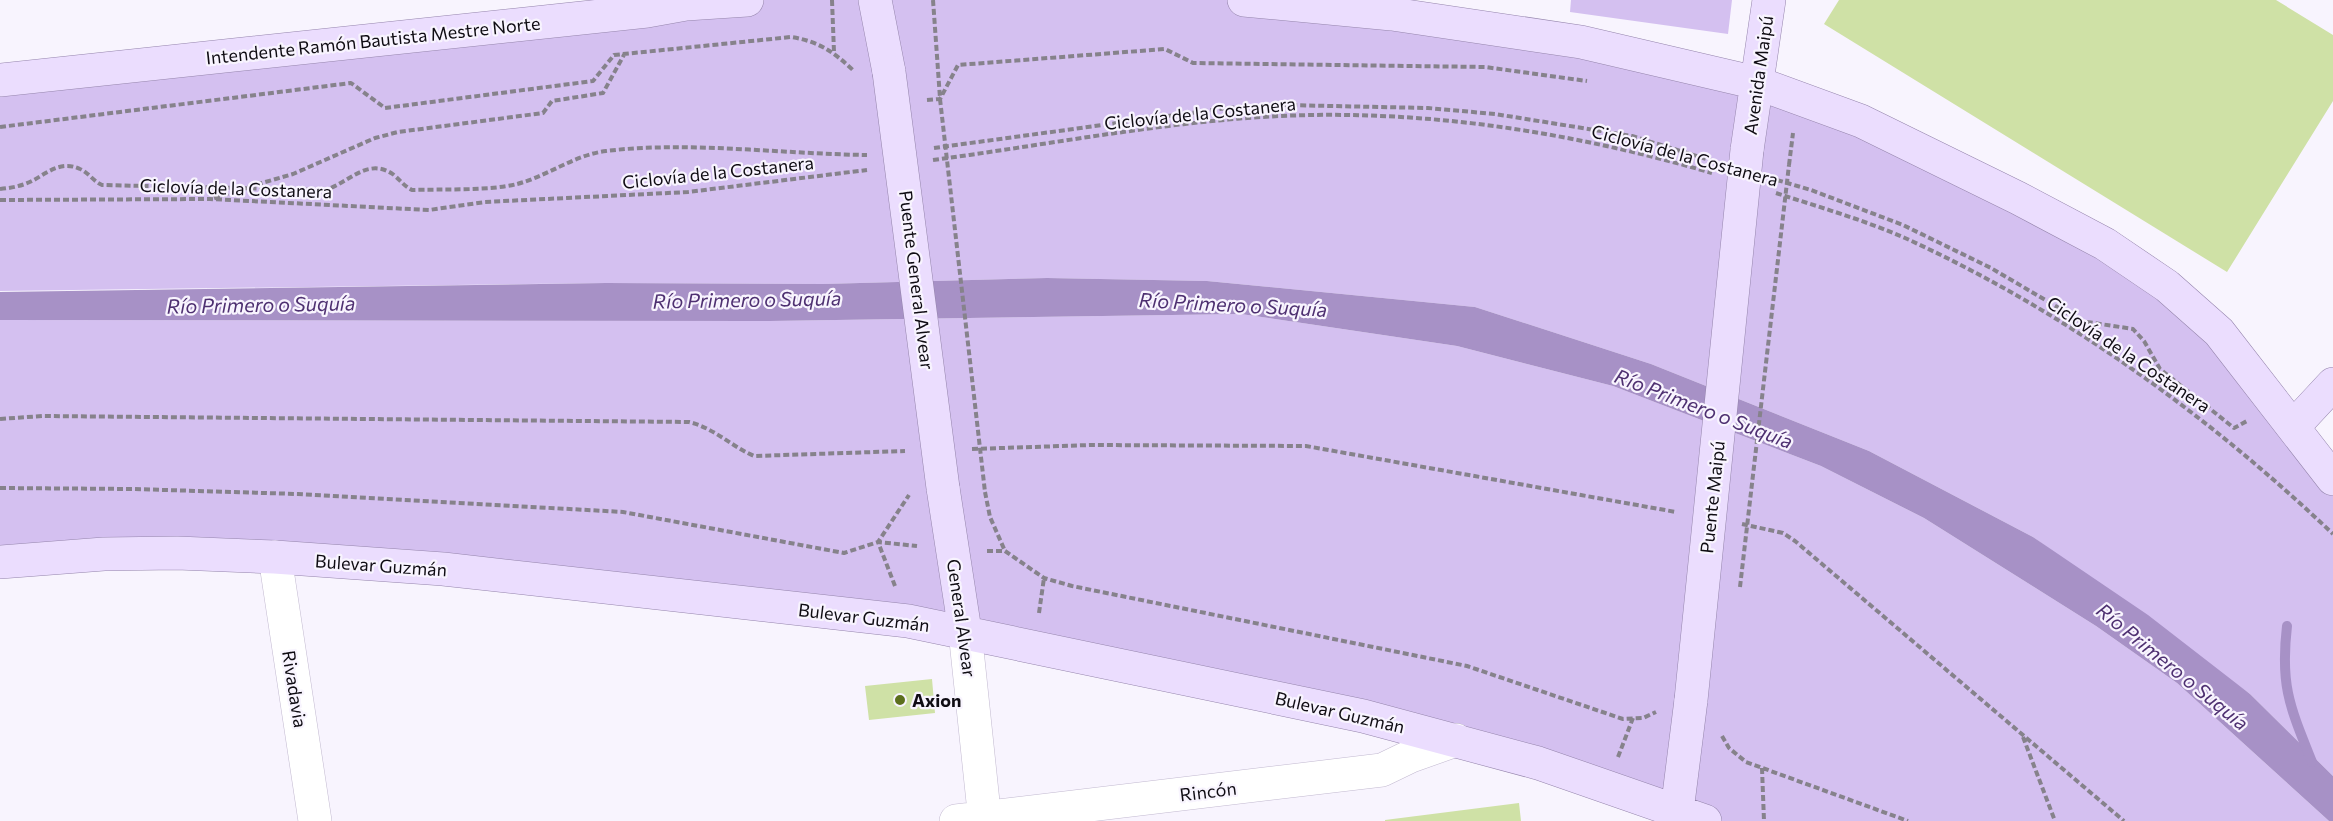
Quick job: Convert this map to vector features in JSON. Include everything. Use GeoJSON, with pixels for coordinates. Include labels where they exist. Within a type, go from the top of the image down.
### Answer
{"type":"FeatureCollection","features":[{"type":"Feature","properties":{"kind":"main road","name":"Intendente Ramón Bautista Mestre Norte"},"geometry":{"type":"LineString","coordinates":[[0,80],[647,11],[685,2],[747,0]]}},
{"type":"Feature","properties":{"kind":"main road"},"geometry":{"type":"LineString","coordinates":[[875,0],[892,88]]}},
{"type":"Feature","properties":{"kind":"main road"},"geometry":{"type":"LineString","coordinates":[[1244,0],[1392,14],[1581,42],[1757,82],[1861,122],[2018,198],[2104,244],[2167,286],[2219,332],[2295,426],[2333,479]]}},
{"type":"Feature","properties":{"kind":"main road","name":"Avenida Maipú"},"geometry":{"type":"LineString","coordinates":[[1733,156],[1752,118],[1769,0]]}},
{"type":"Feature","properties":{"kind":"main road","name":"Puente General Alvear"},"geometry":{"type":"LineString","coordinates":[[892,88],[943,488]]}},
{"type":"Feature","properties":{"kind":"main road","name":"Puente Maipú"},"geometry":{"type":"LineString","coordinates":[[1684,818],[1690,700],[1733,156]]}},
{"type":"Feature","properties":{"kind":"main road"},"geometry":{"type":"LineString","coordinates":[[2295,426],[2333,384]]}},
{"type":"Feature","properties":{"kind":"main road","name":"General Alvear"},"geometry":{"type":"LineString","coordinates":[[943,488],[965,631]]}},
{"type":"Feature","properties":{"kind":"main road","name":"Bulevar Guzmán"},"geometry":{"type":"LineString","coordinates":[[0,562],[104,554],[177,553],[275,556],[443,569],[908,621],[1291,700],[1456,740],[1608,785],[1684,818]]}},
{"type":"Feature","properties":{"kind":"street","name":"Rivadavia"},"geometry":{"type":"LineString","coordinates":[[275,556],[315,821]]}},
{"type":"Feature","properties":{"kind":"street","name":"General Alvear"},"geometry":{"type":"LineString","coordinates":[[965,631],[975,820]]}},
{"type":"Feature","properties":{"kind":"street","name":"Rincón"},"geometry":{"type":"LineString","coordinates":[[975,820],[1382,770],[1410,756],[1456,740]]}},
{"type":"Feature","properties":{"kind":"path"},"geometry":{"type":"LineString","coordinates":[[832,0],[834,52]]}},
{"type":"Feature","properties":{"kind":"path"},"geometry":{"type":"LineString","coordinates":[[933,0],[940,99],[985,492],[990,517],[1005,551]]}},
{"type":"Feature","properties":{"kind":"path"},"geometry":{"type":"LineString","coordinates":[[210,199],[293,174],[375,138],[398,132],[543,113],[552,101],[603,93],[647,11]]}},
{"type":"Feature","properties":{"kind":"path"},"geometry":{"type":"LineString","coordinates":[[0,127],[351,83],[385,108],[593,81],[614,55],[791,37],[811,40],[834,52],[856,72]]}},
{"type":"Feature","properties":{"kind":"path"},"geometry":{"type":"LineString","coordinates":[[940,99],[958,65],[1165,48],[1193,63],[1485,67],[1591,82]]}},
{"type":"Feature","properties":{"kind":"path"},"geometry":{"type":"LineString","coordinates":[[892,88],[940,99]]}},
{"type":"Feature","properties":{"kind":"path"},"geometry":{"type":"LineString","coordinates":[[925,149],[1227,108],[1293,105],[1428,108],[1495,114],[1632,136],[1733,156]]}},
{"type":"Feature","properties":{"kind":"path","name":"Ciclovía de la Costanera"},"geometry":{"type":"LineString","coordinates":[[921,162],[1247,118],[1315,115],[1410,116],[1506,126],[1626,149],[1721,176]]}},
{"type":"Feature","properties":{"kind":"path"},"geometry":{"type":"LineString","coordinates":[[1752,118],[1802,133]]}},
{"type":"Feature","properties":{"kind":"path"},"geometry":{"type":"LineString","coordinates":[[0,189],[31,182],[50,169],[63,165],[81,169],[92,180],[102,185],[326,190],[337,187],[364,170],[377,168],[394,175],[404,186],[412,190],[514,184],[544,175],[575,159],[604,151],[651,147],[870,155]]}},
{"type":"Feature","properties":{"kind":"path"},"geometry":{"type":"LineString","coordinates":[[1738,598],[1789,165]]}},
{"type":"Feature","properties":{"kind":"path","name":"Ciclovía de la Costanera"},"geometry":{"type":"LineString","coordinates":[[0,200],[210,199],[429,210],[485,202],[688,192],[874,168]]}},
{"type":"Feature","properties":{"kind":"path"},"geometry":{"type":"LineString","coordinates":[[1772,178],[1811,190],[1903,225],[1991,268],[2081,321],[2133,329],[2144,341],[2160,369],[2234,428],[2248,421],[2250,411]]}},
{"type":"Feature","properties":{"kind":"path","name":"Ciclovía de la Costanera"},"geometry":{"type":"LineString","coordinates":[[1773,192],[1904,238],[1987,279],[2062,324],[2217,429],[2275,478],[2333,534]]}},
{"type":"Feature","properties":{"kind":"path"},"geometry":{"type":"LineString","coordinates":[[0,419],[54,416],[689,422],[705,426],[741,451],[754,456],[917,451]]}},
{"type":"Feature","properties":{"kind":"path"},"geometry":{"type":"LineString","coordinates":[[963,449],[1091,445],[1306,446],[1685,513]]}},
{"type":"Feature","properties":{"kind":"path"},"geometry":{"type":"LineString","coordinates":[[908,621],[878,542],[904,504],[910,487]]}},
{"type":"Feature","properties":{"kind":"path"},"geometry":{"type":"LineString","coordinates":[[1732,522],[1783,533],[1795,541],[2124,821]]}},
{"type":"Feature","properties":{"kind":"path"},"geometry":{"type":"LineString","coordinates":[[1608,785],[1633,718]]}},
{"type":"Feature","properties":{"kind":"path"},"geometry":{"type":"LineString","coordinates":[[2022,735],[2055,821]]}},
{"type":"Feature","properties":{"kind":"path"},"geometry":{"type":"LineString","coordinates":[[1762,768],[1764,821]]}},
{"type":"Feature","properties":{"kind":"shaded area"},"geometry":{"type":"Polygon","coordinates":[[[747,0],[1244,0],[1757,83],[2167,286],[2333,479],[2333,776],[2250,694],[2033,537],[1869,451],[1651,364],[1475,307],[1207,281],[1047,278],[823,284],[606,283],[0,291],[0,80],[747,0]]]}},
{"type":"Feature","properties":{"kind":"shaded area"},"geometry":{"type":"Polygon","coordinates":[[[1571,0],[1732,0],[1728,34],[1570,12],[1571,0]]]}},
{"type":"Feature","properties":{"kind":"shaded area"},"geometry":{"type":"Polygon","coordinates":[[[1241,314],[1457,346],[1613,386],[1821,466],[1924,518],[2096,626],[2177,683],[2329,821],[1705,821],[1291,700],[589,586],[0,562],[0,320],[770,321],[1241,314]]]}},
{"type":"Feature","properties":{"kind":"water","name":"Río Primero o Suquía"},"geometry":{"type":"Polygon","coordinates":[[[1047,278],[1207,281],[1475,307],[1651,364],[1869,451],[2033,537],[2148,615],[2250,694],[2333,776],[2333,821],[2329,821],[2177,683],[2096,626],[1924,518],[1821,466],[1613,386],[1457,346],[1241,314],[770,321],[0,320],[0,292],[606,283],[823,284],[1047,278]]]}},
{"type":"Feature","properties":{"kind":"building"},"geometry":{"type":"Polygon","coordinates":[[[1839,0],[2276,0],[2333,35],[2333,101],[2227,272],[1824,24],[1839,0]]]}},
{"type":"Feature","properties":{"kind":"building","name":"Axion"},"geometry":{"type":"Polygon","coordinates":[[[932,679],[935,713],[869,720],[865,686],[932,679]]]}},
{"type":"Feature","properties":{"kind":"building"},"geometry":{"type":"Polygon","coordinates":[[[1519,803],[1521,821],[1385,821],[1385,820],[1519,803]]]}},
{"type":"Feature","properties":{"kind":"waterway"},"geometry":{"type":"LineString","coordinates":[[2287,626],[2286,681],[2293,711],[2312,762]]}},
{"type":"Feature","properties":{"kind":"place","name":"Axion"},"geometry":{"type":"Point","coordinates":[900,700]}}]}
